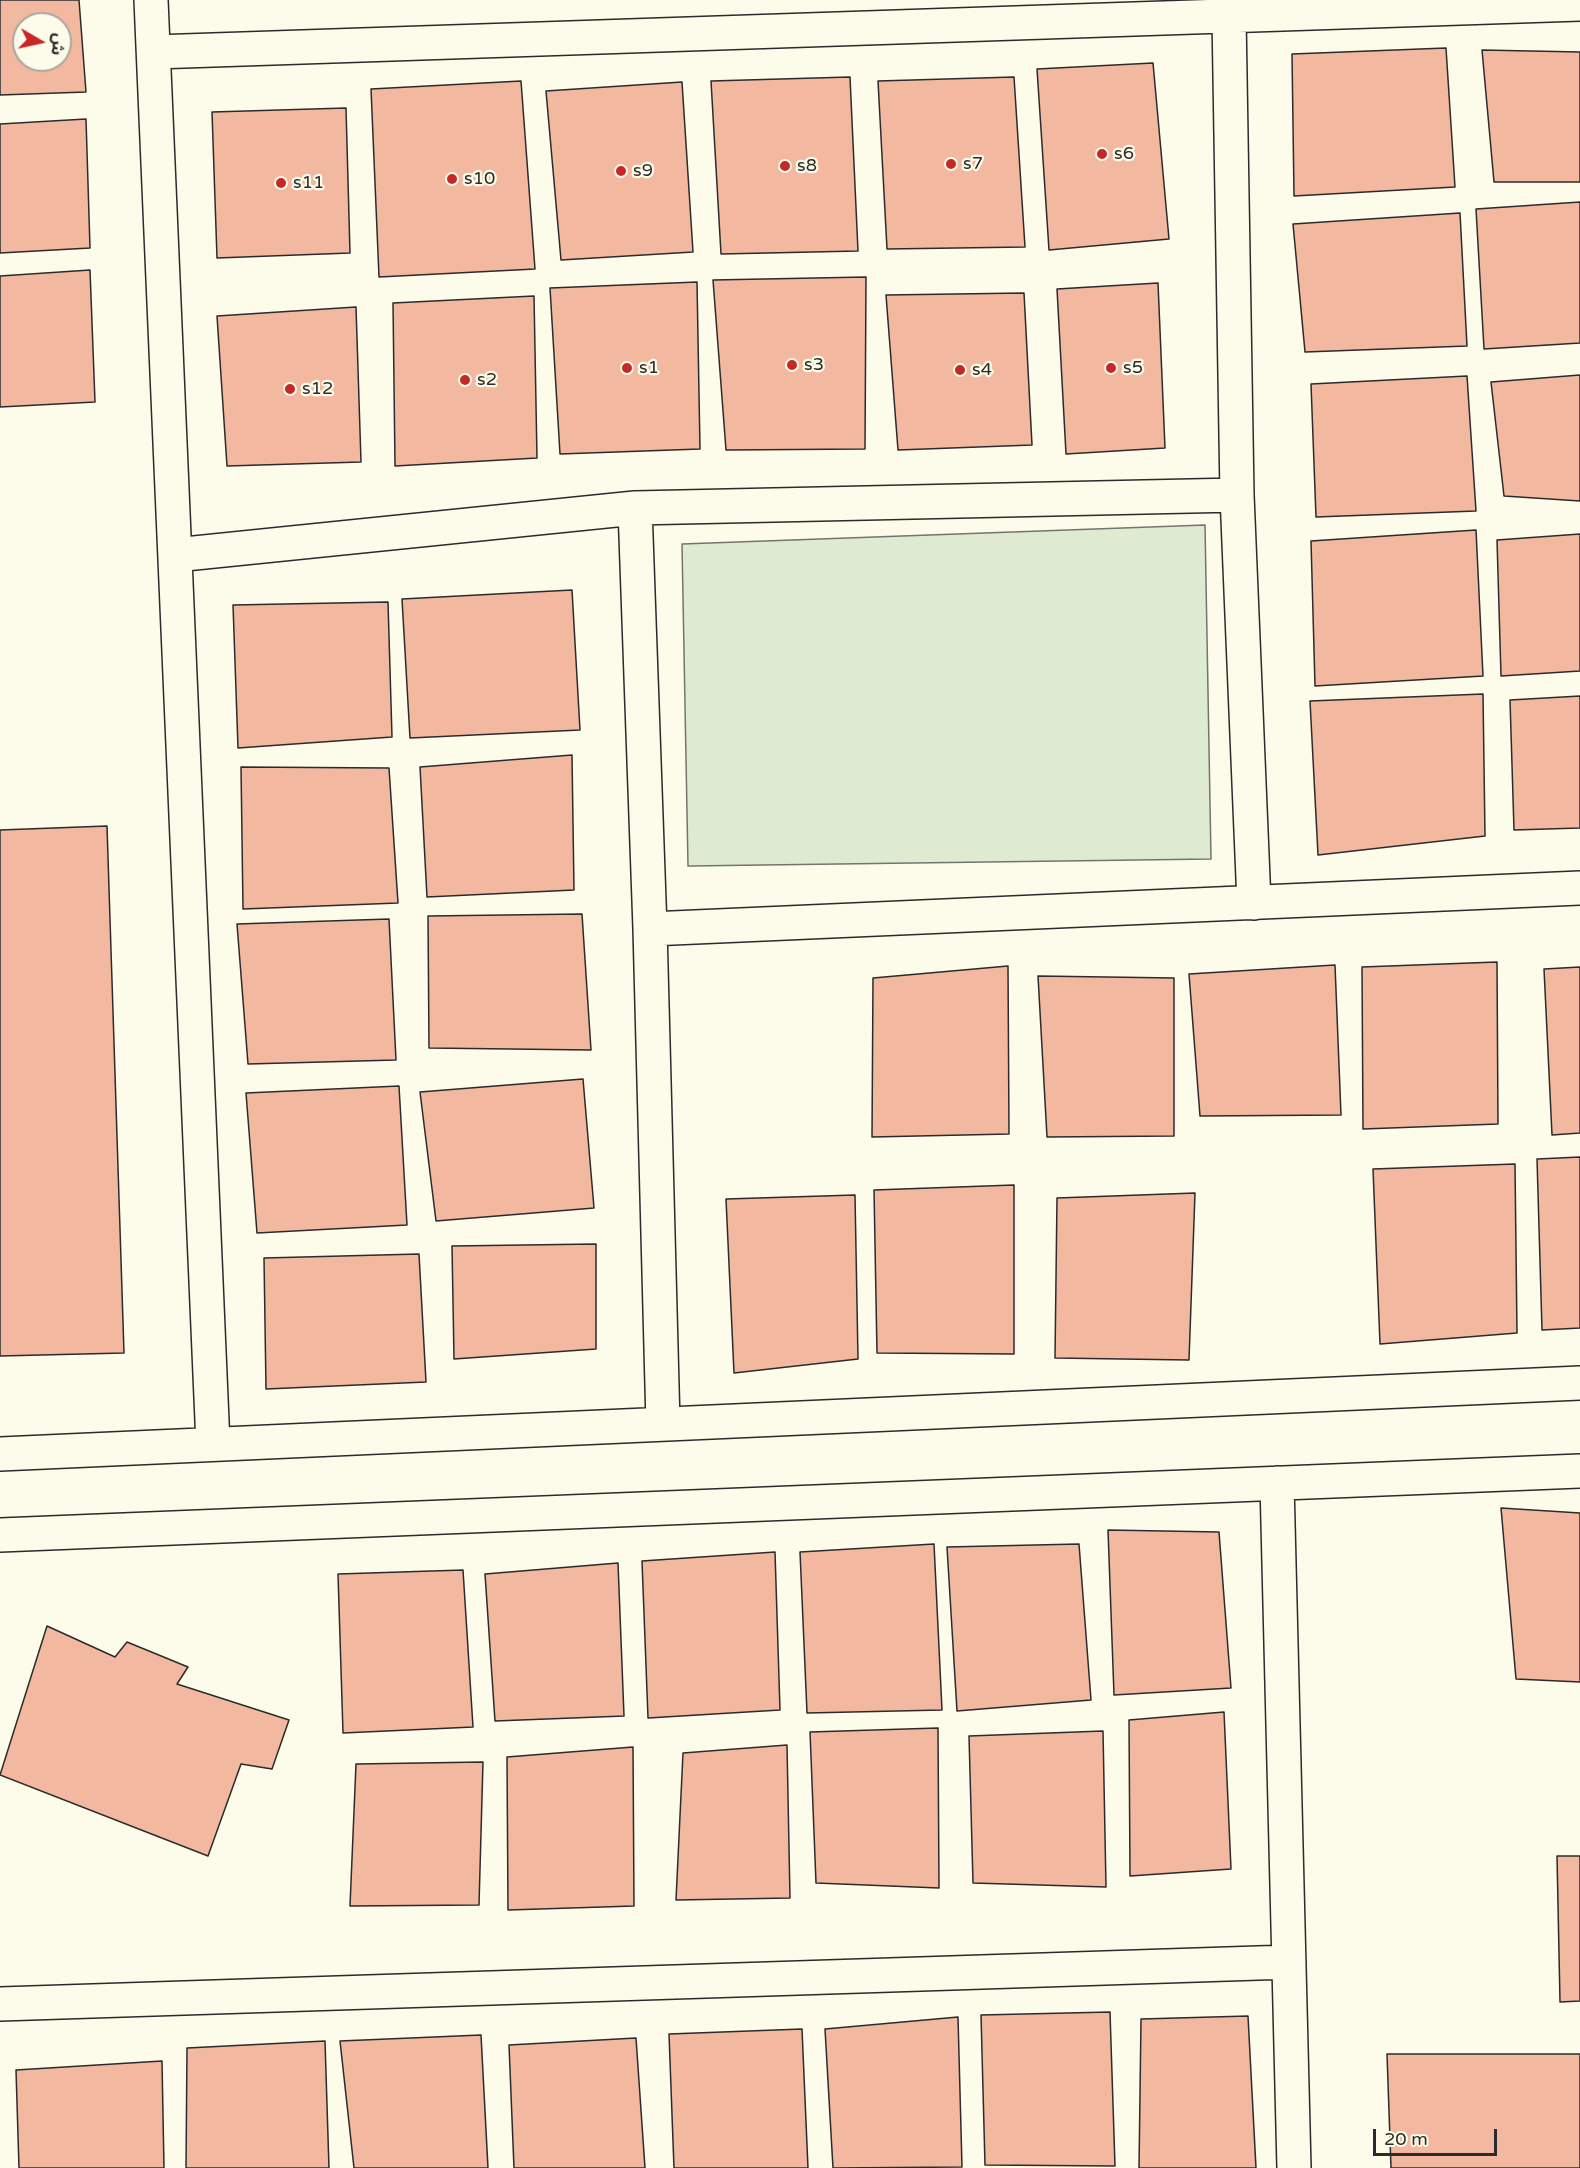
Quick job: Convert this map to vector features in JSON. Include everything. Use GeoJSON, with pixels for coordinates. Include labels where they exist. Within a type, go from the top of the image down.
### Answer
{"type":"FeatureCollection","features":[{"type":"Feature","properties":{"kind":"street"},"geometry":{"type":"LineString","coordinates":[[151,0],[213,1444]]}},
{"type":"Feature","properties":{"kind":"street"},"geometry":{"type":"LineString","coordinates":[[154,52],[1580,4]]}},
{"type":"Feature","properties":{"kind":"street"},"geometry":{"type":"LineString","coordinates":[[1229,16],[1237,495],[1254,903]]}},
{"type":"Feature","properties":{"kind":"street"},"geometry":{"type":"LineString","coordinates":[[175,555],[635,508],[1237,495]]}},
{"type":"Feature","properties":{"kind":"street"},"geometry":{"type":"LineString","coordinates":[[635,508],[650,929],[663,1424]]}},
{"type":"Feature","properties":{"kind":"street"},"geometry":{"type":"LineString","coordinates":[[650,929],[1580,888]]}},
{"type":"Feature","properties":{"kind":"street"},"geometry":{"type":"LineString","coordinates":[[0,1454],[1580,1383]]}},
{"type":"Feature","properties":{"kind":"street"},"geometry":{"type":"LineString","coordinates":[[0,1535],[1580,1471]]}},
{"type":"Feature","properties":{"kind":"street"},"geometry":{"type":"LineString","coordinates":[[1277,1483],[1294,2168]]}},
{"type":"Feature","properties":{"kind":"street"},"geometry":{"type":"LineString","coordinates":[[0,2004],[1289,1962]]}},
{"type":"Feature","properties":{"kind":"green space"},"geometry":{"type":"Polygon","coordinates":[[[1205,525],[1211,859],[688,866],[682,544],[1205,525]]]}},
{"type":"Feature","properties":{"kind":"building"},"geometry":{"type":"Polygon","coordinates":[[[0,0],[79,0],[86,92],[0,95],[0,0]]]}},
{"type":"Feature","properties":{"kind":"building"},"geometry":{"type":"Polygon","coordinates":[[[1446,48],[1455,187],[1294,196],[1292,54],[1446,48]]]}},
{"type":"Feature","properties":{"kind":"building"},"geometry":{"type":"Polygon","coordinates":[[[1482,50],[1580,52],[1580,182],[1494,182],[1482,50]]]}},
{"type":"Feature","properties":{"kind":"building","name":"s6"},"geometry":{"type":"Polygon","coordinates":[[[1153,63],[1169,239],[1049,250],[1037,69],[1153,63]]]}},
{"type":"Feature","properties":{"kind":"building","name":"s8"},"geometry":{"type":"Polygon","coordinates":[[[850,77],[858,251],[721,254],[711,81],[850,77]]]}},
{"type":"Feature","properties":{"kind":"building","name":"s7"},"geometry":{"type":"Polygon","coordinates":[[[1014,77],[1025,247],[887,249],[878,81],[1014,77]]]}},
{"type":"Feature","properties":{"kind":"building","name":"s10"},"geometry":{"type":"Polygon","coordinates":[[[521,81],[535,269],[379,277],[371,89],[521,81]]]}},
{"type":"Feature","properties":{"kind":"building","name":"s9"},"geometry":{"type":"Polygon","coordinates":[[[682,82],[693,252],[561,260],[546,91],[682,82]]]}},
{"type":"Feature","properties":{"kind":"building","name":"s11"},"geometry":{"type":"Polygon","coordinates":[[[346,108],[350,253],[217,258],[212,112],[346,108]]]}},
{"type":"Feature","properties":{"kind":"building"},"geometry":{"type":"Polygon","coordinates":[[[86,119],[90,248],[0,253],[0,124],[86,119]]]}},
{"type":"Feature","properties":{"kind":"building"},"geometry":{"type":"Polygon","coordinates":[[[1580,202],[1580,343],[1484,349],[1476,209],[1580,202]]]}},
{"type":"Feature","properties":{"kind":"building"},"geometry":{"type":"Polygon","coordinates":[[[1460,213],[1467,346],[1305,352],[1293,224],[1460,213]]]}},
{"type":"Feature","properties":{"kind":"building"},"geometry":{"type":"Polygon","coordinates":[[[90,270],[95,402],[0,407],[0,276],[90,270]]]}},
{"type":"Feature","properties":{"kind":"building","name":"s3"},"geometry":{"type":"Polygon","coordinates":[[[866,277],[865,449],[726,450],[713,280],[866,277]]]}},
{"type":"Feature","properties":{"kind":"building","name":"s1"},"geometry":{"type":"Polygon","coordinates":[[[697,282],[700,449],[560,454],[550,288],[697,282]]]}},
{"type":"Feature","properties":{"kind":"building","name":"s5"},"geometry":{"type":"Polygon","coordinates":[[[1158,283],[1165,448],[1066,454],[1057,289],[1158,283]]]}},
{"type":"Feature","properties":{"kind":"building","name":"s4"},"geometry":{"type":"Polygon","coordinates":[[[1024,293],[1032,445],[898,450],[886,295],[1024,293]]]}},
{"type":"Feature","properties":{"kind":"building","name":"s2"},"geometry":{"type":"Polygon","coordinates":[[[534,296],[537,458],[395,466],[393,303],[534,296]]]}},
{"type":"Feature","properties":{"kind":"building","name":"s12"},"geometry":{"type":"Polygon","coordinates":[[[356,307],[361,462],[227,466],[217,316],[356,307]]]}},
{"type":"Feature","properties":{"kind":"building"},"geometry":{"type":"Polygon","coordinates":[[[1580,375],[1580,501],[1504,496],[1491,382],[1580,375]]]}},
{"type":"Feature","properties":{"kind":"building"},"geometry":{"type":"Polygon","coordinates":[[[1467,376],[1476,511],[1316,517],[1311,384],[1467,376]]]}},
{"type":"Feature","properties":{"kind":"building"},"geometry":{"type":"Polygon","coordinates":[[[1476,530],[1483,676],[1315,686],[1311,541],[1476,530]]]}},
{"type":"Feature","properties":{"kind":"building"},"geometry":{"type":"Polygon","coordinates":[[[1580,534],[1580,671],[1501,676],[1497,540],[1580,534]]]}},
{"type":"Feature","properties":{"kind":"building"},"geometry":{"type":"Polygon","coordinates":[[[572,590],[580,730],[410,738],[402,599],[572,590]]]}},
{"type":"Feature","properties":{"kind":"building"},"geometry":{"type":"Polygon","coordinates":[[[388,602],[392,737],[238,748],[233,605],[388,602]]]}},
{"type":"Feature","properties":{"kind":"building"},"geometry":{"type":"Polygon","coordinates":[[[1483,694],[1485,836],[1318,855],[1310,701],[1483,694]]]}},
{"type":"Feature","properties":{"kind":"building"},"geometry":{"type":"Polygon","coordinates":[[[1580,696],[1580,828],[1514,830],[1510,700],[1580,696]]]}},
{"type":"Feature","properties":{"kind":"building"},"geometry":{"type":"Polygon","coordinates":[[[572,755],[574,890],[427,897],[420,767],[572,755]]]}},
{"type":"Feature","properties":{"kind":"building"},"geometry":{"type":"Polygon","coordinates":[[[241,767],[389,768],[398,903],[243,909],[241,767]]]}},
{"type":"Feature","properties":{"kind":"building"},"geometry":{"type":"Polygon","coordinates":[[[107,826],[124,1353],[0,1356],[0,830],[107,826]]]}},
{"type":"Feature","properties":{"kind":"building"},"geometry":{"type":"Polygon","coordinates":[[[582,914],[591,1050],[429,1048],[428,916],[582,914]]]}},
{"type":"Feature","properties":{"kind":"building"},"geometry":{"type":"Polygon","coordinates":[[[389,919],[396,1060],[248,1064],[237,924],[389,919]]]}},
{"type":"Feature","properties":{"kind":"building"},"geometry":{"type":"Polygon","coordinates":[[[1497,962],[1498,1124],[1363,1129],[1362,967],[1497,962]]]}},
{"type":"Feature","properties":{"kind":"building"},"geometry":{"type":"Polygon","coordinates":[[[1335,965],[1341,1115],[1200,1116],[1189,974],[1335,965]]]}},
{"type":"Feature","properties":{"kind":"building"},"geometry":{"type":"Polygon","coordinates":[[[1008,966],[1009,1134],[872,1137],[873,978],[1008,966]]]}},
{"type":"Feature","properties":{"kind":"building"},"geometry":{"type":"Polygon","coordinates":[[[1580,967],[1580,1133],[1552,1135],[1544,969],[1580,967]]]}},
{"type":"Feature","properties":{"kind":"building"},"geometry":{"type":"Polygon","coordinates":[[[1038,976],[1174,978],[1174,1136],[1047,1137],[1038,976]]]}},
{"type":"Feature","properties":{"kind":"building"},"geometry":{"type":"Polygon","coordinates":[[[583,1079],[594,1208],[436,1221],[420,1092],[583,1079]]]}},
{"type":"Feature","properties":{"kind":"building"},"geometry":{"type":"Polygon","coordinates":[[[399,1086],[407,1225],[257,1233],[246,1093],[399,1086]]]}},
{"type":"Feature","properties":{"kind":"building"},"geometry":{"type":"Polygon","coordinates":[[[1580,1157],[1580,1328],[1542,1330],[1537,1159],[1580,1157]]]}},
{"type":"Feature","properties":{"kind":"building"},"geometry":{"type":"Polygon","coordinates":[[[1515,1164],[1517,1333],[1380,1344],[1373,1169],[1515,1164]]]}},
{"type":"Feature","properties":{"kind":"building"},"geometry":{"type":"Polygon","coordinates":[[[1014,1185],[1014,1354],[877,1353],[874,1190],[1014,1185]]]}},
{"type":"Feature","properties":{"kind":"building"},"geometry":{"type":"Polygon","coordinates":[[[1195,1193],[1189,1360],[1055,1358],[1057,1198],[1195,1193]]]}},
{"type":"Feature","properties":{"kind":"building"},"geometry":{"type":"Polygon","coordinates":[[[855,1195],[858,1359],[734,1373],[726,1199],[855,1195]]]}},
{"type":"Feature","properties":{"kind":"building"},"geometry":{"type":"Polygon","coordinates":[[[596,1244],[596,1349],[454,1359],[452,1246],[596,1244]]]}},
{"type":"Feature","properties":{"kind":"building"},"geometry":{"type":"Polygon","coordinates":[[[419,1254],[426,1382],[266,1389],[264,1258],[419,1254]]]}},
{"type":"Feature","properties":{"kind":"building"},"geometry":{"type":"Polygon","coordinates":[[[1501,1508],[1580,1513],[1580,1682],[1516,1679],[1501,1508]]]}},
{"type":"Feature","properties":{"kind":"building"},"geometry":{"type":"Polygon","coordinates":[[[1108,1530],[1219,1532],[1231,1688],[1114,1695],[1108,1530]]]}},
{"type":"Feature","properties":{"kind":"building"},"geometry":{"type":"Polygon","coordinates":[[[934,1544],[942,1710],[807,1713],[800,1552],[934,1544]]]}},
{"type":"Feature","properties":{"kind":"building"},"geometry":{"type":"Polygon","coordinates":[[[1079,1544],[1091,1700],[957,1711],[947,1547],[1079,1544]]]}},
{"type":"Feature","properties":{"kind":"building"},"geometry":{"type":"Polygon","coordinates":[[[775,1552],[780,1710],[648,1718],[642,1561],[775,1552]]]}},
{"type":"Feature","properties":{"kind":"building"},"geometry":{"type":"Polygon","coordinates":[[[618,1563],[624,1716],[495,1721],[485,1574],[618,1563]]]}},
{"type":"Feature","properties":{"kind":"building"},"geometry":{"type":"Polygon","coordinates":[[[463,1570],[473,1727],[343,1733],[338,1574],[463,1570]]]}},
{"type":"Feature","properties":{"kind":"building"},"geometry":{"type":"Polygon","coordinates":[[[47,1626],[115,1657],[127,1642],[188,1667],[177,1684],[289,1720],[272,1769],[241,1764],[208,1856],[0,1775],[47,1626]]]}},
{"type":"Feature","properties":{"kind":"building"},"geometry":{"type":"Polygon","coordinates":[[[1224,1712],[1231,1869],[1130,1876],[1129,1720],[1224,1712]]]}},
{"type":"Feature","properties":{"kind":"building"},"geometry":{"type":"Polygon","coordinates":[[[938,1728],[939,1888],[816,1883],[810,1732],[938,1728]]]}},
{"type":"Feature","properties":{"kind":"building"},"geometry":{"type":"Polygon","coordinates":[[[1103,1731],[1106,1887],[973,1883],[969,1736],[1103,1731]]]}},
{"type":"Feature","properties":{"kind":"building"},"geometry":{"type":"Polygon","coordinates":[[[787,1745],[790,1898],[676,1900],[683,1753],[787,1745]]]}},
{"type":"Feature","properties":{"kind":"building"},"geometry":{"type":"Polygon","coordinates":[[[633,1747],[634,1906],[508,1910],[507,1757],[633,1747]]]}},
{"type":"Feature","properties":{"kind":"building"},"geometry":{"type":"Polygon","coordinates":[[[483,1762],[479,1905],[350,1906],[356,1764],[483,1762]]]}},
{"type":"Feature","properties":{"kind":"building"},"geometry":{"type":"Polygon","coordinates":[[[1557,1856],[1580,1856],[1580,2001],[1560,2002],[1557,1856]]]}},
{"type":"Feature","properties":{"kind":"building"},"geometry":{"type":"Polygon","coordinates":[[[1110,2012],[1115,2166],[985,2165],[981,2015],[1110,2012]]]}},
{"type":"Feature","properties":{"kind":"building"},"geometry":{"type":"Polygon","coordinates":[[[1248,2016],[1256,2168],[1139,2168],[1141,2019],[1248,2016]]]}},
{"type":"Feature","properties":{"kind":"building"},"geometry":{"type":"Polygon","coordinates":[[[958,2017],[962,2167],[833,2168],[825,2029],[958,2017]]]}},
{"type":"Feature","properties":{"kind":"building"},"geometry":{"type":"Polygon","coordinates":[[[802,2029],[808,2168],[674,2168],[669,2034],[802,2029]]]}},
{"type":"Feature","properties":{"kind":"building"},"geometry":{"type":"Polygon","coordinates":[[[481,2035],[488,2168],[354,2168],[340,2041],[481,2035]]]}},
{"type":"Feature","properties":{"kind":"building"},"geometry":{"type":"Polygon","coordinates":[[[636,2038],[645,2168],[514,2168],[509,2045],[636,2038]]]}},
{"type":"Feature","properties":{"kind":"building"},"geometry":{"type":"Polygon","coordinates":[[[325,2041],[329,2168],[186,2168],[187,2048],[325,2041]]]}},
{"type":"Feature","properties":{"kind":"building"},"geometry":{"type":"Polygon","coordinates":[[[1387,2054],[1580,2054],[1580,2168],[1391,2168],[1387,2054]]]}},
{"type":"Feature","properties":{"kind":"building"},"geometry":{"type":"Polygon","coordinates":[[[162,2061],[164,2168],[19,2168],[16,2070],[162,2061]]]}},
{"type":"Feature","properties":{"kind":"place","name":"s6"},"geometry":{"type":"Point","coordinates":[1102,154]}},
{"type":"Feature","properties":{"kind":"place","name":"s7"},"geometry":{"type":"Point","coordinates":[951,164]}},
{"type":"Feature","properties":{"kind":"place","name":"s8"},"geometry":{"type":"Point","coordinates":[785,166]}},
{"type":"Feature","properties":{"kind":"place","name":"s9"},"geometry":{"type":"Point","coordinates":[621,171]}},
{"type":"Feature","properties":{"kind":"place","name":"s10"},"geometry":{"type":"Point","coordinates":[452,179]}},
{"type":"Feature","properties":{"kind":"place","name":"s11"},"geometry":{"type":"Point","coordinates":[281,183]}},
{"type":"Feature","properties":{"kind":"place","name":"s3"},"geometry":{"type":"Point","coordinates":[792,365]}},
{"type":"Feature","properties":{"kind":"place","name":"s1"},"geometry":{"type":"Point","coordinates":[627,368]}},
{"type":"Feature","properties":{"kind":"place","name":"s5"},"geometry":{"type":"Point","coordinates":[1111,368]}},
{"type":"Feature","properties":{"kind":"place","name":"s4"},"geometry":{"type":"Point","coordinates":[960,370]}},
{"type":"Feature","properties":{"kind":"place","name":"s2"},"geometry":{"type":"Point","coordinates":[465,380]}},
{"type":"Feature","properties":{"kind":"place","name":"s12"},"geometry":{"type":"Point","coordinates":[290,389]}}]}
